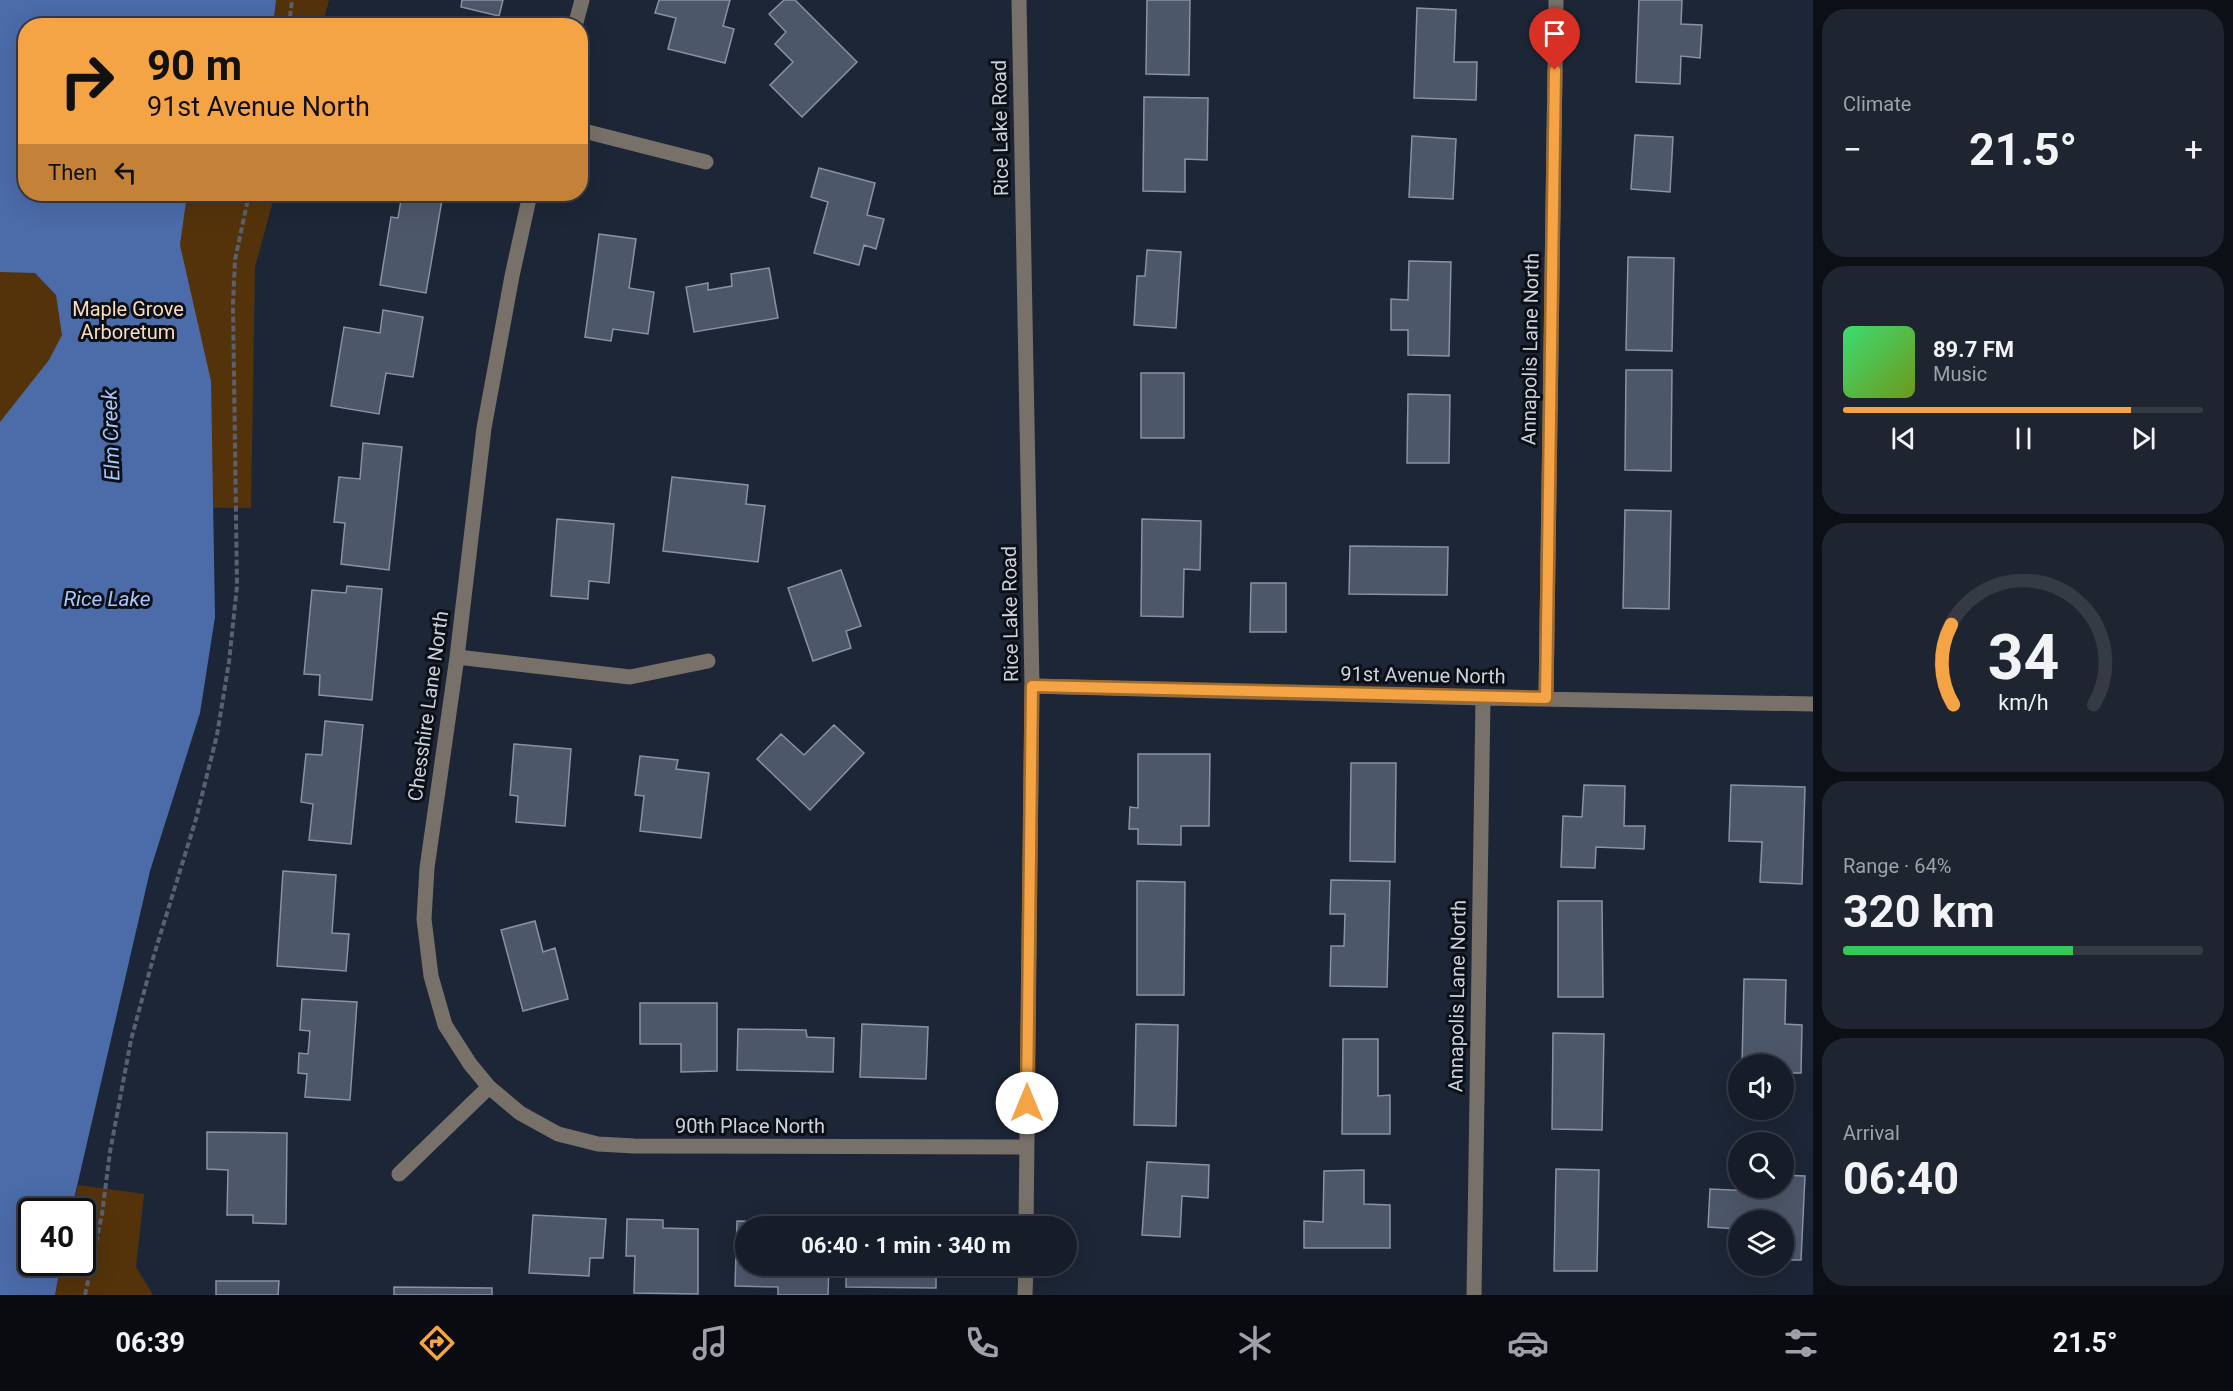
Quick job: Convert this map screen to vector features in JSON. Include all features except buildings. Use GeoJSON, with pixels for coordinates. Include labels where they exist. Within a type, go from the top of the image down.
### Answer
{"type":"FeatureCollection","features":[{"type":"Feature","properties":{"kind":"street"},"geometry":{"type":"LineString","coordinates":[[577,18],[582,0]]}},
{"type":"Feature","properties":{"kind":"street","name":"Rice Lake Road"},"geometry":{"type":"LineString","coordinates":[[1019,0],[1032,686],[1026,1216]]}},
{"type":"Feature","properties":{"kind":"street","name":"Annapolis Lane North"},"geometry":{"type":"LineString","coordinates":[[1546,698],[1556,0]]}},
{"type":"Feature","properties":{"kind":"street"},"geometry":{"type":"LineString","coordinates":[[588,132],[706,162]]}},
{"type":"Feature","properties":{"kind":"street","name":"Chesshire Lane North"},"geometry":{"type":"LineString","coordinates":[[489,1087],[445,1025],[431,976],[424,919],[427,868],[457,657],[484,428],[528,201]]}},
{"type":"Feature","properties":{"kind":"street"},"geometry":{"type":"LineString","coordinates":[[457,657],[630,676],[708,661]]}},
{"type":"Feature","properties":{"kind":"street","name":"91st Avenue North"},"geometry":{"type":"LineString","coordinates":[[1032,686],[1813,704]]}},
{"type":"Feature","properties":{"kind":"street","name":"Annapolis Lane North"},"geometry":{"type":"LineString","coordinates":[[1474,1295],[1483,698]]}},
{"type":"Feature","properties":{"kind":"street"},"geometry":{"type":"LineString","coordinates":[[399,1174],[489,1087]]}},
{"type":"Feature","properties":{"kind":"street","name":"90th Place North"},"geometry":{"type":"LineString","coordinates":[[489,1087],[520,1113],[558,1134],[598,1144],[1027,1147]]}},
{"type":"Feature","properties":{"kind":"street"},"geometry":{"type":"LineString","coordinates":[[1025,1295],[1026,1276]]}},
{"type":"Feature","properties":{"kind":"path"},"geometry":{"type":"LineString","coordinates":[[290,18],[292,0]]}},
{"type":"Feature","properties":{"kind":"path"},"geometry":{"type":"LineString","coordinates":[[85,1295],[102,1214],[110,1152],[131,1040],[154,955],[196,819],[217,735],[229,662],[237,586],[232,304],[235,260],[248,201]]}},
{"type":"Feature","properties":{"kind":"green space","name":"Maple Grove Arboretum"},"geometry":{"type":"Polygon","coordinates":[[[0,0],[329,0],[324,18],[18,18],[18,201],[273,201],[255,267],[251,508],[0,506],[0,0]]]}},
{"type":"Feature","properties":{"kind":"green space"},"geometry":{"type":"Polygon","coordinates":[[[78,1185],[144,1194],[136,1267],[153,1295],[55,1295],[59,1276],[96,1276],[96,1198],[75,1198],[78,1185]]]}},
{"type":"Feature","properties":{"kind":"water","name":"Rice Lake"},"geometry":{"type":"Polygon","coordinates":[[[0,0],[276,0],[274,18],[18,18],[18,201],[186,201],[180,245],[211,381],[215,617],[200,713],[150,871],[74,1198],[18,1198],[18,1276],[59,1276],[55,1295],[0,1295],[0,422],[49,360],[62,335],[56,295],[35,273],[0,272],[0,0]]]}},
{"type":"Feature","properties":{"kind":"route"},"geometry":{"type":"LineString","coordinates":[[1027,1103],[1032,686],[1546,698],[1555,70]]}},
{"type":"Feature","properties":{"kind":"water label","name":"Elm Creek"},"geometry":{"type":"Point","coordinates":[111,435]}}]}
